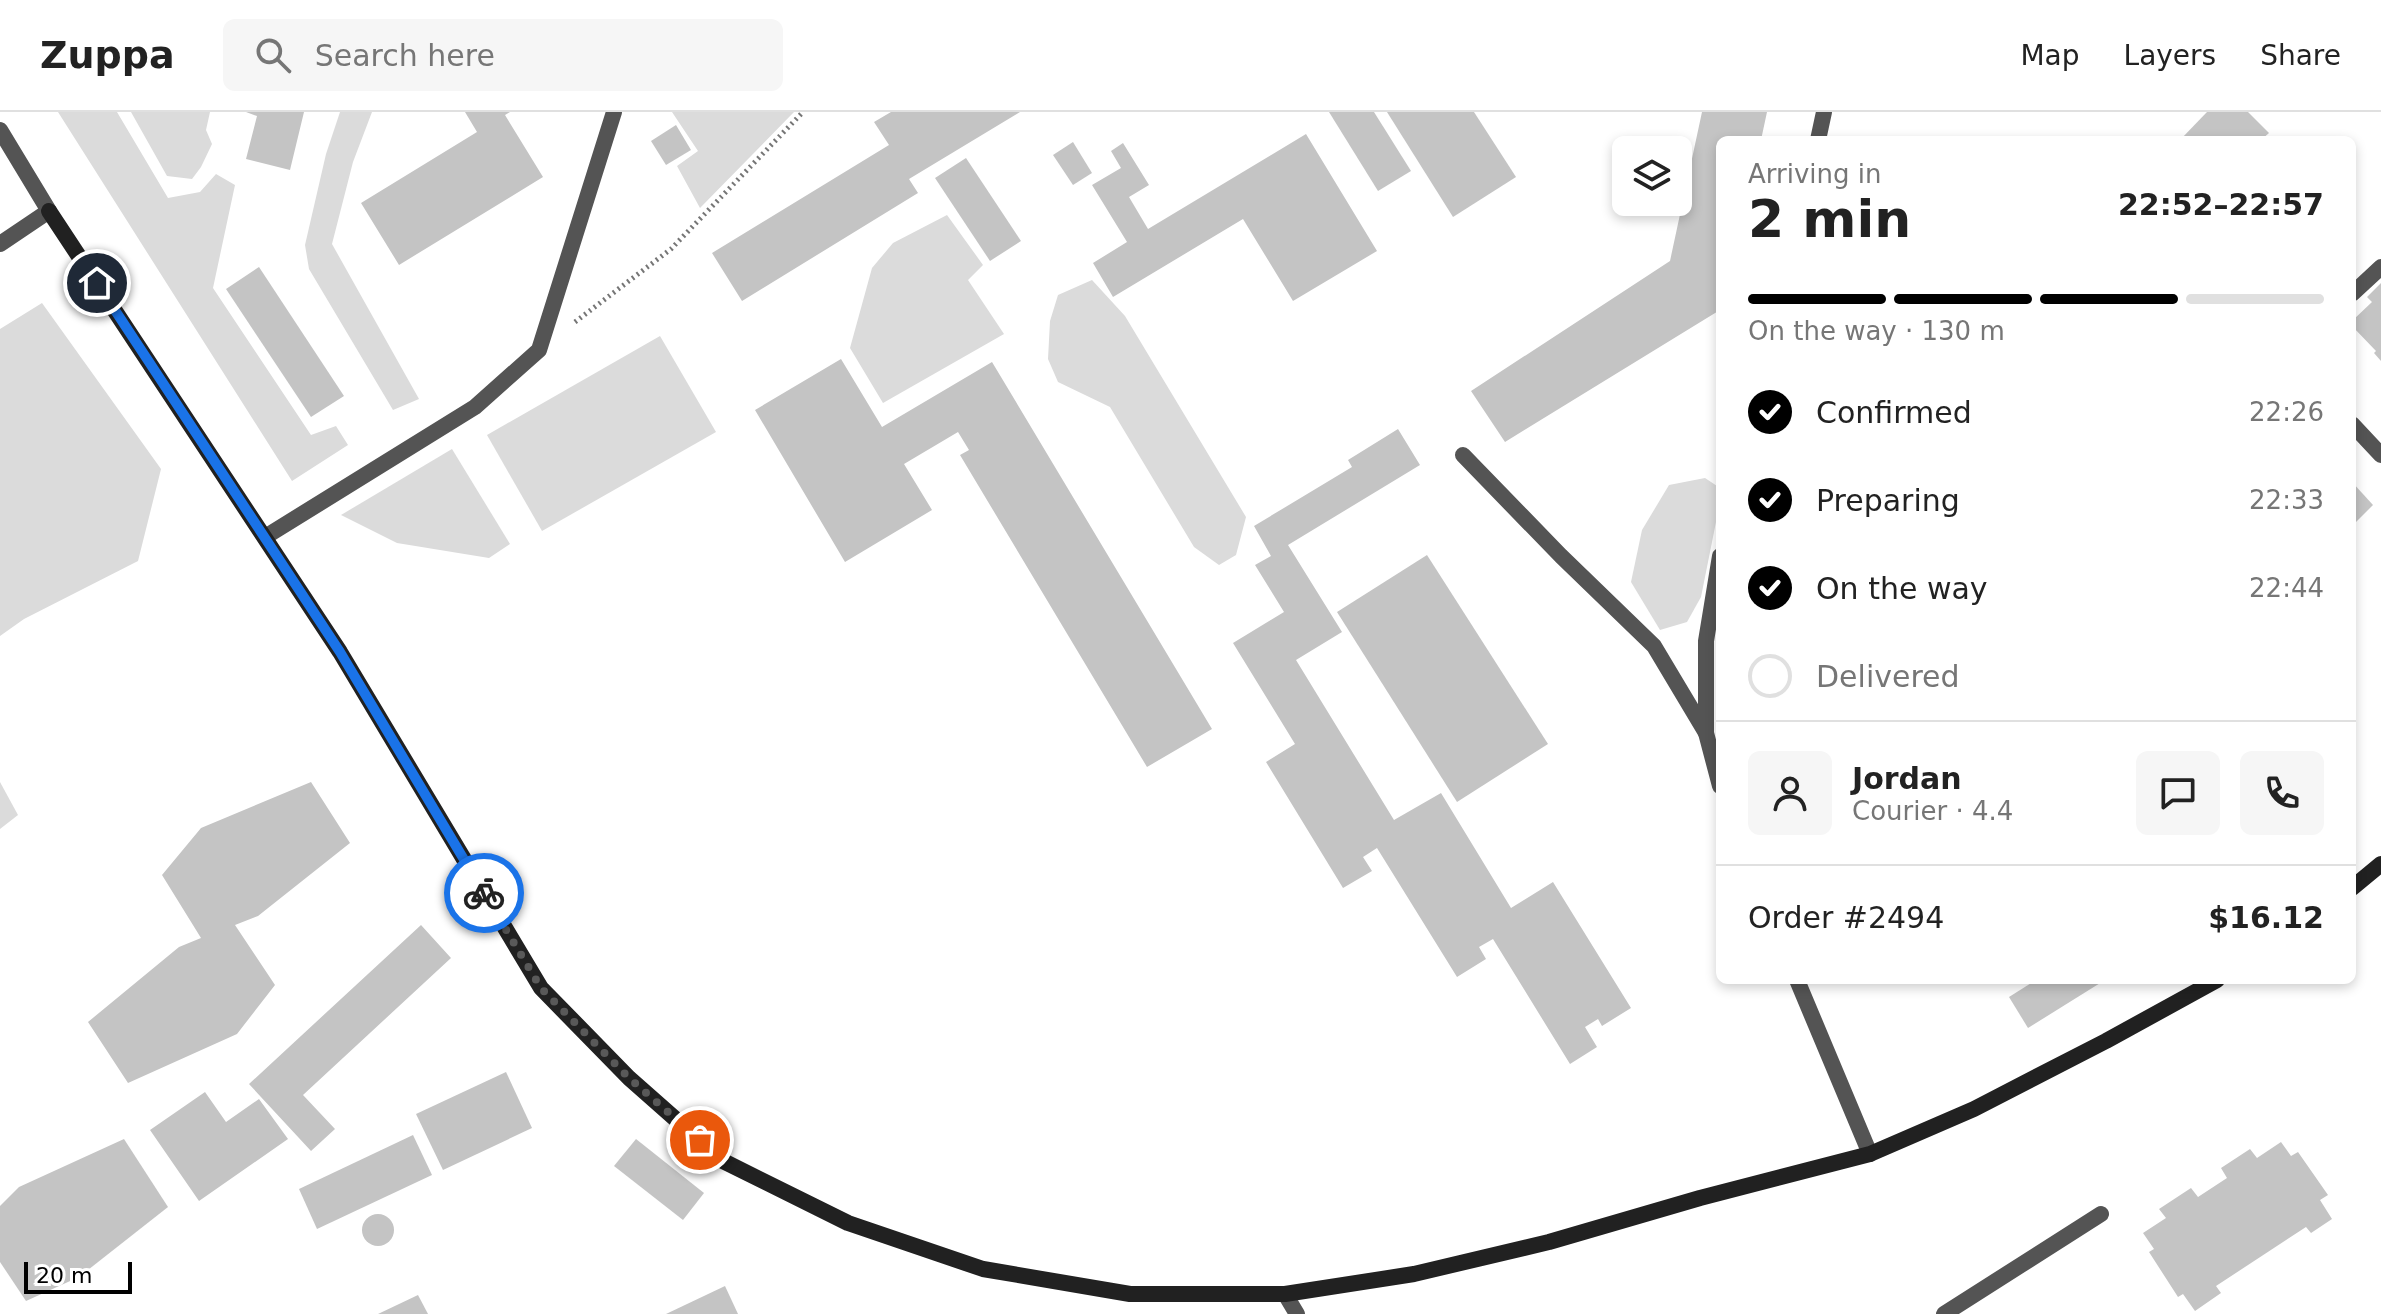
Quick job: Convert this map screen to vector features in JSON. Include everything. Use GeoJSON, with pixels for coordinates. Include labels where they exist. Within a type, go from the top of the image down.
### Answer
{"type":"FeatureCollection","features":[{"type":"Feature","properties":{"kind":"street"},"geometry":{"type":"LineString","coordinates":[[265,537],[475,407],[539,350],[614,112]]}},
{"type":"Feature","properties":{"kind":"street"},"geometry":{"type":"LineString","coordinates":[[1819,136],[1824,112]]}},
{"type":"Feature","properties":{"kind":"street"},"geometry":{"type":"LineString","coordinates":[[0,130],[49,211],[340,652],[541,988],[629,1078],[723,1161],[848,1223],[983,1269],[1130,1294],[1285,1294],[1414,1274],[1549,1242],[1700,1198],[1870,1154],[1987,1102],[2209,984]]}},
{"type":"Feature","properties":{"kind":"street"},"geometry":{"type":"LineString","coordinates":[[0,244],[49,211]]}},
{"type":"Feature","properties":{"kind":"street"},"geometry":{"type":"LineString","coordinates":[[2356,290],[2381,267]]}},
{"type":"Feature","properties":{"kind":"street"},"geometry":{"type":"LineString","coordinates":[[2356,428],[2381,455]]}},
{"type":"Feature","properties":{"kind":"street"},"geometry":{"type":"LineString","coordinates":[[1463,455],[1654,646],[1706,733]]}},
{"type":"Feature","properties":{"kind":"street"},"geometry":{"type":"LineString","coordinates":[[1716,580],[1706,641],[1706,733],[1716,771]]}},
{"type":"Feature","properties":{"kind":"street"},"geometry":{"type":"LineString","coordinates":[[2356,885],[2381,864]]}},
{"type":"Feature","properties":{"kind":"street"},"geometry":{"type":"LineString","coordinates":[[1799,984],[1870,1154]]}},
{"type":"Feature","properties":{"kind":"street"},"geometry":{"type":"LineString","coordinates":[[1944,1314],[2101,1214]]}},
{"type":"Feature","properties":{"kind":"street"},"geometry":{"type":"LineString","coordinates":[[1285,1294],[1297,1314]]}},
{"type":"Feature","properties":{"kind":"path"},"geometry":{"type":"LineString","coordinates":[[575,322],[671,249],[803,112]]}},
{"type":"Feature","properties":{"kind":"shaded area"},"geometry":{"type":"Polygon","coordinates":[[[58,112],[117,112],[168,198],[200,192],[216,174],[235,185],[213,288],[311,435],[336,426],[348,445],[292,481],[58,112]]]}},
{"type":"Feature","properties":{"kind":"shaded area"},"geometry":{"type":"Polygon","coordinates":[[[131,112],[210,112],[206,130],[212,144],[192,179],[167,176],[131,112]]]}},
{"type":"Feature","properties":{"kind":"shaded area"},"geometry":{"type":"Polygon","coordinates":[[[340,112],[372,112],[353,162],[332,244],[419,399],[393,410],[309,269],[305,245],[326,154],[340,112]]]}},
{"type":"Feature","properties":{"kind":"shaded area"},"geometry":{"type":"Polygon","coordinates":[[[672,112],[794,112],[700,208],[677,166],[698,151],[672,112]]]}},
{"type":"Feature","properties":{"kind":"shaded area"},"geometry":{"type":"Polygon","coordinates":[[[947,215],[983,265],[968,280],[1004,334],[883,403],[850,348],[872,268],[893,243],[947,215]]]}},
{"type":"Feature","properties":{"kind":"shaded area"},"geometry":{"type":"Polygon","coordinates":[[[1092,280],[1125,316],[1246,517],[1236,555],[1219,565],[1194,547],[1110,407],[1058,382],[1048,359],[1050,321],[1058,295],[1092,280]]]}},
{"type":"Feature","properties":{"kind":"shaded area"},"geometry":{"type":"Polygon","coordinates":[[[42,303],[161,469],[138,561],[24,619],[0,636],[0,329],[42,303]]]}},
{"type":"Feature","properties":{"kind":"shaded area"},"geometry":{"type":"Polygon","coordinates":[[[660,336],[716,432],[542,531],[487,435],[660,336]]]}},
{"type":"Feature","properties":{"kind":"shaded area"},"geometry":{"type":"Polygon","coordinates":[[[452,449],[510,544],[489,558],[397,543],[341,515],[452,449]]]}},
{"type":"Feature","properties":{"kind":"shaded area"},"geometry":{"type":"Polygon","coordinates":[[[1705,478],[1716,485],[1716,522],[1701,597],[1687,622],[1660,630],[1631,582],[1642,530],[1669,485],[1705,478]]]}},
{"type":"Feature","properties":{"kind":"shaded area"},"geometry":{"type":"Polygon","coordinates":[[[0,782],[18,815],[0,829],[0,782]]]}},
{"type":"Feature","properties":{"kind":"building"},"geometry":{"type":"Polygon","coordinates":[[[246,112],[304,112],[290,170],[246,159],[257,116],[246,112]]]}},
{"type":"Feature","properties":{"kind":"building"},"geometry":{"type":"Polygon","coordinates":[[[465,112],[510,112],[505,115],[543,177],[399,265],[361,203],[477,132],[465,112]]]}},
{"type":"Feature","properties":{"kind":"building"},"geometry":{"type":"Polygon","coordinates":[[[891,112],[1020,112],[909,179],[918,193],[742,301],[712,253],[889,145],[874,122],[891,112]]]}},
{"type":"Feature","properties":{"kind":"building"},"geometry":{"type":"Polygon","coordinates":[[[1329,112],[1374,112],[1411,171],[1378,191],[1329,112]]]}},
{"type":"Feature","properties":{"kind":"building"},"geometry":{"type":"Polygon","coordinates":[[[1387,112],[1474,112],[1516,177],[1453,217],[1387,112]]]}},
{"type":"Feature","properties":{"kind":"building"},"geometry":{"type":"Polygon","coordinates":[[[1702,112],[1767,112],[1762,136],[1716,136],[1716,312],[1505,442],[1471,391],[1670,261],[1680,216],[1692,216],[1692,159],[1702,112]]]}},
{"type":"Feature","properties":{"kind":"building"},"geometry":{"type":"Polygon","coordinates":[[[2207,112],[2248,112],[2269,133],[2266,136],[2184,136],[2207,112]]]}},
{"type":"Feature","properties":{"kind":"building"},"geometry":{"type":"Polygon","coordinates":[[[676,125],[691,150],[666,165],[651,141],[676,125]]]}},
{"type":"Feature","properties":{"kind":"building"},"geometry":{"type":"Polygon","coordinates":[[[1306,134],[1377,251],[1293,301],[1243,219],[1113,297],[1093,263],[1127,242],[1092,185],[1121,168],[1111,151],[1123,143],[1149,185],[1129,197],[1148,229],[1306,134]]]}},
{"type":"Feature","properties":{"kind":"building"},"geometry":{"type":"Polygon","coordinates":[[[1073,142],[1092,173],[1073,185],[1053,155],[1073,142]]]}},
{"type":"Feature","properties":{"kind":"building"},"geometry":{"type":"Polygon","coordinates":[[[966,158],[1021,241],[990,261],[935,178],[966,158]]]}},
{"type":"Feature","properties":{"kind":"building"},"geometry":{"type":"Polygon","coordinates":[[[259,267],[344,396],[311,417],[226,289],[259,267]]]}},
{"type":"Feature","properties":{"kind":"building"},"geometry":{"type":"Polygon","coordinates":[[[2381,283],[2381,361],[2374,353],[2376,351],[2356,330],[2356,317],[2372,302],[2367,297],[2381,283]]]}},
{"type":"Feature","properties":{"kind":"building"},"geometry":{"type":"Polygon","coordinates":[[[841,359],[882,427],[992,362],[1212,729],[1147,767],[960,455],[969,450],[958,432],[904,464],[932,510],[845,562],[755,410],[841,359]]]}},
{"type":"Feature","properties":{"kind":"building"},"geometry":{"type":"Polygon","coordinates":[[[1398,429],[1420,465],[1288,545],[1342,632],[1296,660],[1394,820],[1441,793],[1511,908],[1553,882],[1631,1008],[1602,1026],[1598,1019],[1585,1027],[1597,1047],[1570,1064],[1493,939],[1479,947],[1486,959],[1457,977],[1377,848],[1363,857],[1372,871],[1343,888],[1266,762],[1295,744],[1233,643],[1284,612],[1255,565],[1271,556],[1254,526],[1352,467],[1348,460],[1398,429]]]}},
{"type":"Feature","properties":{"kind":"building"},"geometry":{"type":"Polygon","coordinates":[[[2356,486],[2373,505],[2356,522],[2356,486]]]}},
{"type":"Feature","properties":{"kind":"building"},"geometry":{"type":"Polygon","coordinates":[[[1427,555],[1548,744],[1457,802],[1337,612],[1427,555]]]}},
{"type":"Feature","properties":{"kind":"building"},"geometry":{"type":"Polygon","coordinates":[[[311,782],[350,843],[258,916],[235,925],[275,985],[237,1034],[128,1083],[88,1022],[179,947],[201,938],[162,875],[201,828],[311,782]]]}},
{"type":"Feature","properties":{"kind":"building"},"geometry":{"type":"Polygon","coordinates":[[[421,925],[451,958],[303,1095],[335,1129],[311,1151],[249,1084],[421,925]]]}},
{"type":"Feature","properties":{"kind":"building"},"geometry":{"type":"Polygon","coordinates":[[[2030,984],[2099,984],[2028,1028],[2009,997],[2030,984]]]}},
{"type":"Feature","properties":{"kind":"building"},"geometry":{"type":"Polygon","coordinates":[[[506,1072],[532,1128],[443,1170],[416,1114],[506,1072]]]}},
{"type":"Feature","properties":{"kind":"building"},"geometry":{"type":"Polygon","coordinates":[[[205,1092],[226,1122],[259,1099],[288,1139],[199,1201],[150,1130],[205,1092]]]}},
{"type":"Feature","properties":{"kind":"building"},"geometry":{"type":"Polygon","coordinates":[[[413,1135],[432,1175],[317,1229],[299,1189],[413,1135]]]}},
{"type":"Feature","properties":{"kind":"building"},"geometry":{"type":"Polygon","coordinates":[[[124,1139],[168,1207],[79,1277],[26,1301],[0,1262],[0,1206],[19,1187],[124,1139]]]}},
{"type":"Feature","properties":{"kind":"building"},"geometry":{"type":"Polygon","coordinates":[[[636,1139],[704,1193],[683,1220],[614,1166],[636,1139]]]}},
{"type":"Feature","properties":{"kind":"building"},"geometry":{"type":"Polygon","coordinates":[[[2281,1142],[2291,1156],[2298,1152],[2328,1195],[2320,1200],[2332,1219],[2311,1233],[2306,1227],[2216,1286],[2221,1293],[2195,1311],[2183,1294],[2178,1297],[2149,1252],[2154,1249],[2143,1233],[2166,1218],[2159,1209],[2191,1188],[2198,1197],[2227,1178],[2221,1168],[2250,1149],[2257,1158],[2281,1142]]]}},
{"type":"Feature","properties":{"kind":"building"},"geometry":{"type":"Polygon","coordinates":[[[378,1214],[389,1219],[394,1230],[389,1241],[378,1246],[367,1241],[362,1230],[367,1219],[378,1214]]]}},
{"type":"Feature","properties":{"kind":"building"},"geometry":{"type":"Polygon","coordinates":[[[725,1286],[738,1314],[666,1314],[725,1286]]]}},
{"type":"Feature","properties":{"kind":"building"},"geometry":{"type":"Polygon","coordinates":[[[418,1295],[428,1314],[378,1314],[418,1295]]]}},
{"type":"Feature","properties":{"kind":"way so far"},"geometry":{"type":"LineString","coordinates":[[484,893],[541,988],[629,1078],[700,1140]]}},
{"type":"Feature","properties":{"kind":"route"},"geometry":{"type":"LineString","coordinates":[[97,283],[340,652],[484,893]]}}]}
